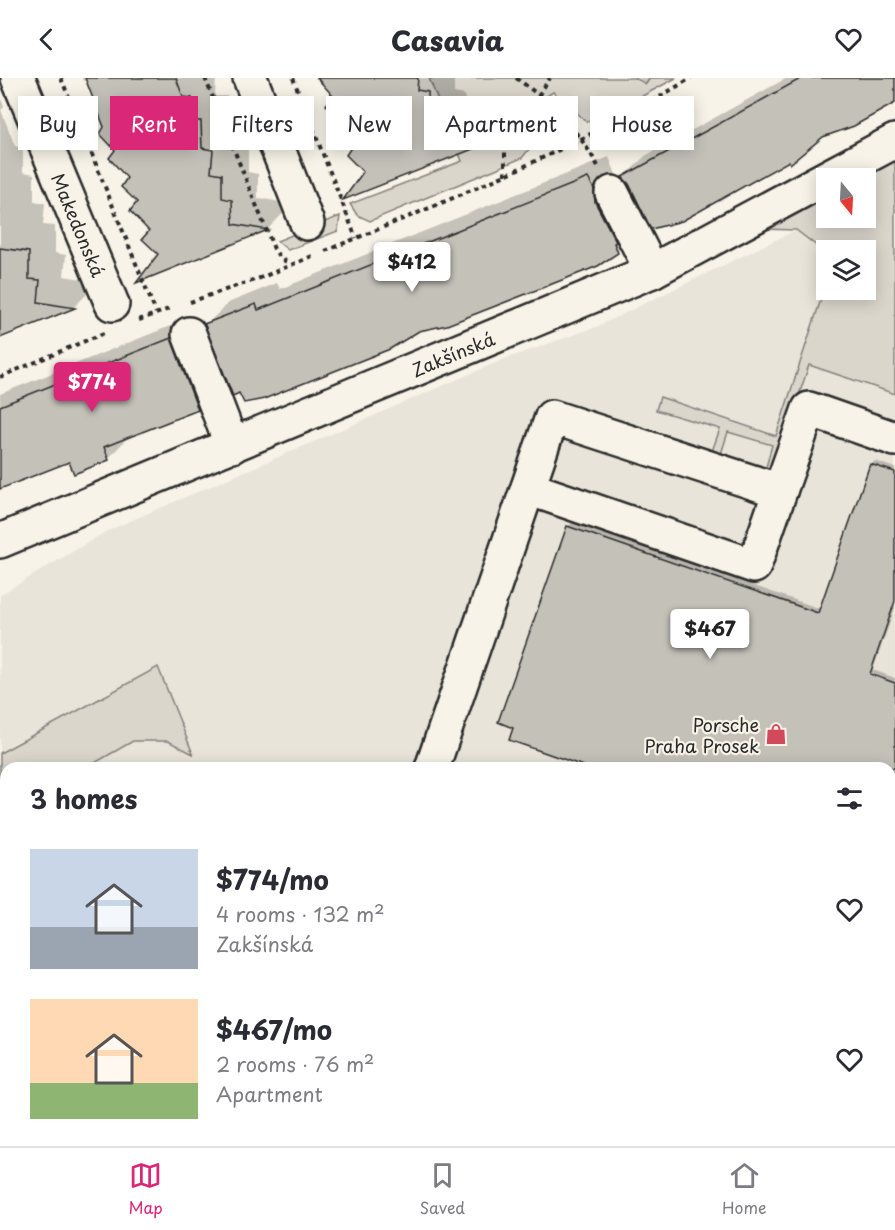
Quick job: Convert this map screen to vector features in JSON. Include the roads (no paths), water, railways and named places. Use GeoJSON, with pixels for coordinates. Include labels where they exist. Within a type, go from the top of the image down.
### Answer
{"type":"FeatureCollection","features":[{"type":"Feature","properties":{"kind":"street","name":"Makedonská"},"geometry":{"type":"LineString","coordinates":[[18,78],[119,319]]}},
{"type":"Feature","properties":{"kind":"street"},"geometry":{"type":"LineString","coordinates":[[249,78],[307,223]]}},
{"type":"Feature","properties":{"kind":"street","name":"Zakšínská"},"geometry":{"type":"LineString","coordinates":[[0,541],[652,271],[895,141]]}},
{"type":"Feature","properties":{"kind":"street"},"geometry":{"type":"LineString","coordinates":[[612,193],[652,271]]}},
{"type":"Feature","properties":{"kind":"street"},"geometry":{"type":"LineString","coordinates":[[184,315],[232,446]]}},
{"type":"Feature","properties":{"kind":"street"},"geometry":{"type":"LineString","coordinates":[[528,488],[754,566],[809,409],[895,439]]}},
{"type":"Feature","properties":{"kind":"street"},"geometry":{"type":"LineString","coordinates":[[434,762],[552,417],[780,491]]}},
{"type":"Feature","properties":{"kind":"place","name":"Porsche Praha Prosek"},"geometry":{"type":"Point","coordinates":[776,734]}}]}
